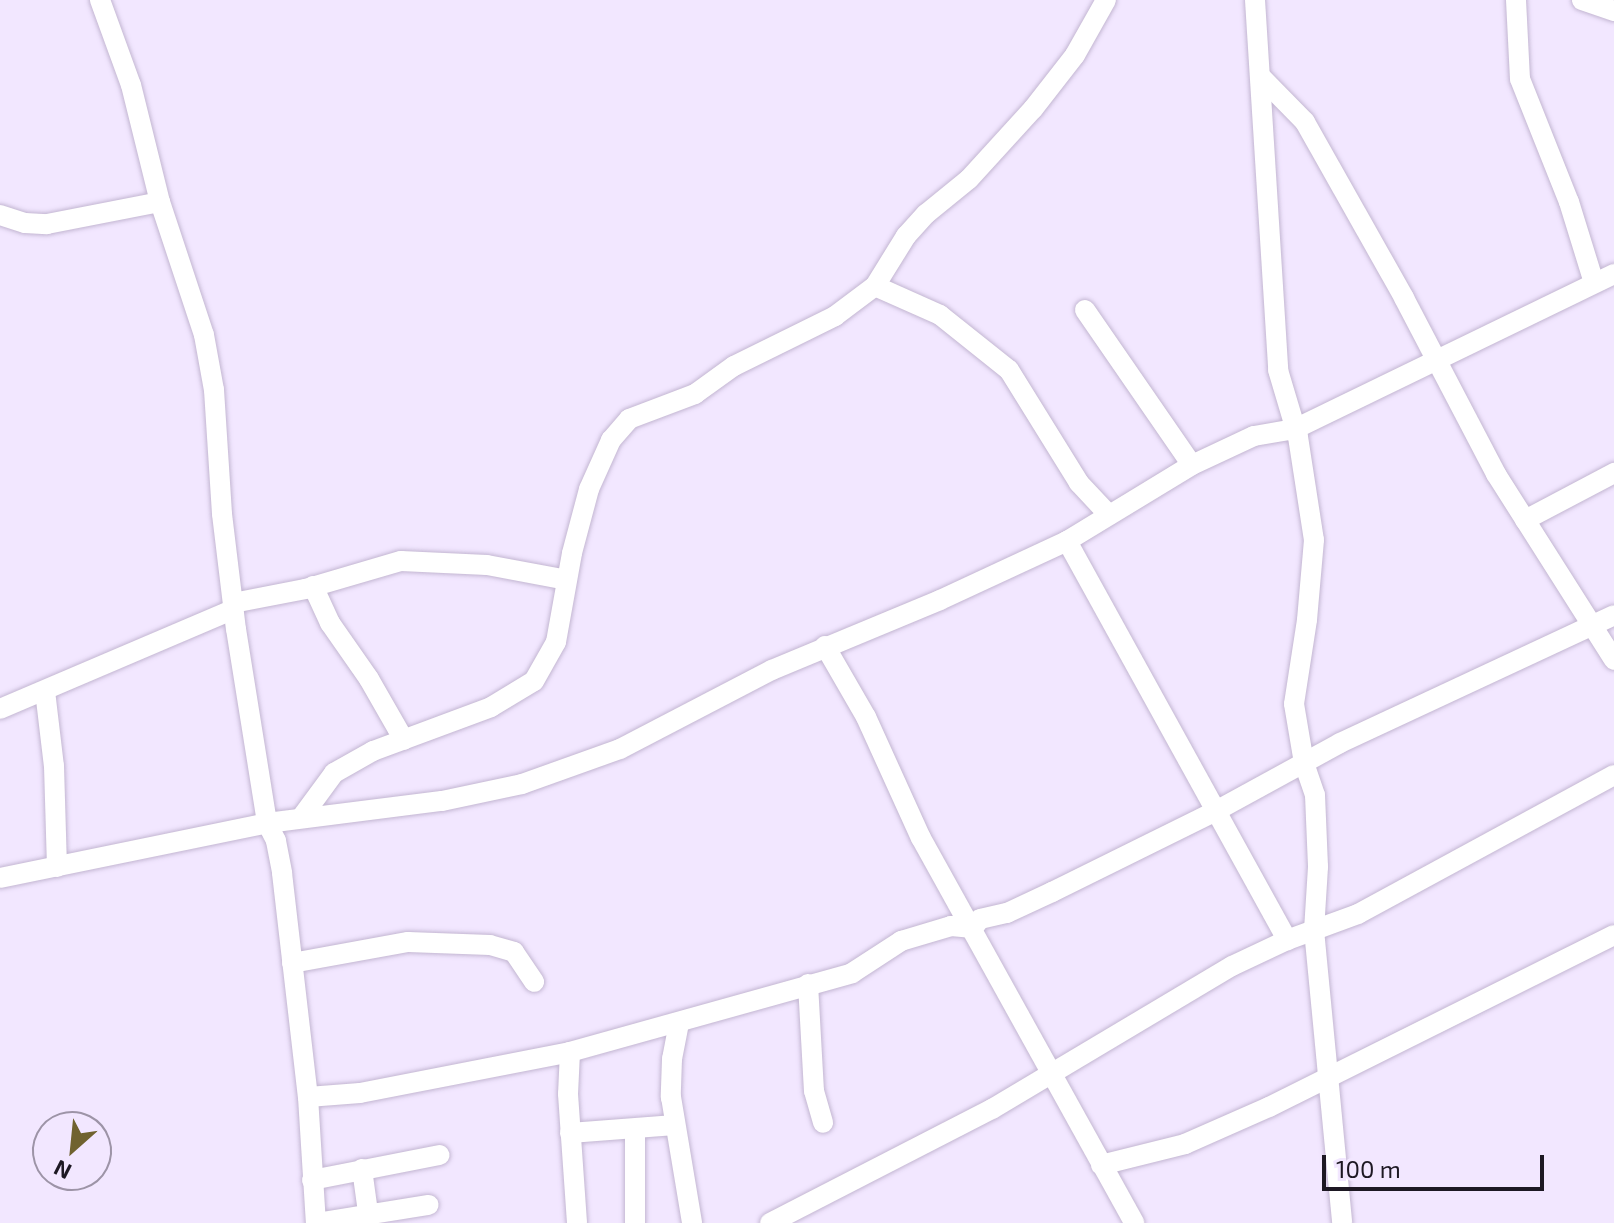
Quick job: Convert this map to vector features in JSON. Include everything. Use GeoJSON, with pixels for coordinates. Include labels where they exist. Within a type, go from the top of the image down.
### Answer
{"type":"FeatureCollection","features":[{"type":"Feature","properties":{"kind":"street"},"geometry":{"type":"LineString","coordinates":[[100,0],[131,85],[160,202],[198,313],[209,360],[234,606],[267,823],[276,841],[282,873],[308,1097],[316,1223],[368,1212],[429,1205]]}},
{"type":"Feature","properties":{"kind":"street"},"geometry":{"type":"LineString","coordinates":[[301,818],[334,773],[373,751],[491,707],[534,681],[556,642],[567,580],[599,458],[629,419],[695,394],[734,366],[835,316],[875,286],[906,236],[926,214],[969,179],[1033,109],[1075,55],[1106,0]]}},
{"type":"Feature","properties":{"kind":"street"},"geometry":{"type":"LineString","coordinates":[[1255,0],[1278,370],[1295,429],[1314,540],[1307,620],[1294,704],[1304,763],[1315,795],[1318,867],[1314,930],[1342,1223]]}},
{"type":"Feature","properties":{"kind":"street"},"geometry":{"type":"LineString","coordinates":[[1516,0],[1520,79],[1569,202],[1594,283]]}},
{"type":"Feature","properties":{"kind":"street"},"geometry":{"type":"LineString","coordinates":[[1582,0],[1614,11]]}},
{"type":"Feature","properties":{"kind":"street"},"geometry":{"type":"LineString","coordinates":[[1261,77],[1305,122],[1404,298],[1434,361],[1525,520],[1614,660]]}},
{"type":"Feature","properties":{"kind":"street"},"geometry":{"type":"LineString","coordinates":[[0,215],[25,223],[47,224],[160,202]]}},
{"type":"Feature","properties":{"kind":"street"},"geometry":{"type":"LineString","coordinates":[[0,878],[267,823],[385,810],[522,784],[620,749],[825,646],[940,600],[1067,541],[1192,465],[1254,436],[1295,429],[1614,274]]}},
{"type":"Feature","properties":{"kind":"street"},"geometry":{"type":"LineString","coordinates":[[875,286],[940,315],[1009,370],[1079,483],[1109,515]]}},
{"type":"Feature","properties":{"kind":"street"},"geometry":{"type":"LineString","coordinates":[[1085,310],[1192,465]]}},
{"type":"Feature","properties":{"kind":"street"},"geometry":{"type":"LineString","coordinates":[[1525,520],[1614,473]]}},
{"type":"Feature","properties":{"kind":"street"},"geometry":{"type":"LineString","coordinates":[[1067,541],[1287,940]]}},
{"type":"Feature","properties":{"kind":"street"},"geometry":{"type":"LineString","coordinates":[[0,709],[234,606],[401,561],[487,565],[567,580]]}},
{"type":"Feature","properties":{"kind":"street"},"geometry":{"type":"LineString","coordinates":[[313,586],[330,623],[369,679],[404,740]]}},
{"type":"Feature","properties":{"kind":"street"},"geometry":{"type":"LineString","coordinates":[[973,928],[980,919],[1007,913],[1216,811],[1304,763],[1614,615]]}},
{"type":"Feature","properties":{"kind":"street"},"geometry":{"type":"LineString","coordinates":[[825,646],[866,717],[921,838],[1134,1223]]}},
{"type":"Feature","properties":{"kind":"street"},"geometry":{"type":"LineString","coordinates":[[45,691],[54,766],[57,867]]}},
{"type":"Feature","properties":{"kind":"street"},"geometry":{"type":"LineString","coordinates":[[770,1223],[992,1109],[1232,966],[1287,940],[1358,914],[1614,775]]}},
{"type":"Feature","properties":{"kind":"street"},"geometry":{"type":"LineString","coordinates":[[308,1097],[376,1091],[570,1052],[852,973],[884,950],[929,932],[964,925],[973,928]]}},
{"type":"Feature","properties":{"kind":"street"},"geometry":{"type":"LineString","coordinates":[[1101,1165],[1185,1144],[1269,1107],[1614,935]]}},
{"type":"Feature","properties":{"kind":"street"},"geometry":{"type":"LineString","coordinates":[[292,963],[408,942],[490,945],[514,952],[534,982]]}},
{"type":"Feature","properties":{"kind":"street"},"geometry":{"type":"LineString","coordinates":[[808,984],[814,1091],[823,1123]]}},
{"type":"Feature","properties":{"kind":"street"},"geometry":{"type":"LineString","coordinates":[[679,1023],[672,1059],[675,1125],[692,1223]]}},
{"type":"Feature","properties":{"kind":"street"},"geometry":{"type":"LineString","coordinates":[[570,1052],[570,1133],[577,1223]]}},
{"type":"Feature","properties":{"kind":"street"},"geometry":{"type":"LineString","coordinates":[[570,1133],[675,1125]]}},
{"type":"Feature","properties":{"kind":"street"},"geometry":{"type":"LineString","coordinates":[[635,1130],[635,1223]]}},
{"type":"Feature","properties":{"kind":"street"},"geometry":{"type":"LineString","coordinates":[[312,1180],[440,1155]]}},
{"type":"Feature","properties":{"kind":"street"},"geometry":{"type":"LineString","coordinates":[[362,1169],[368,1212]]}}]}
